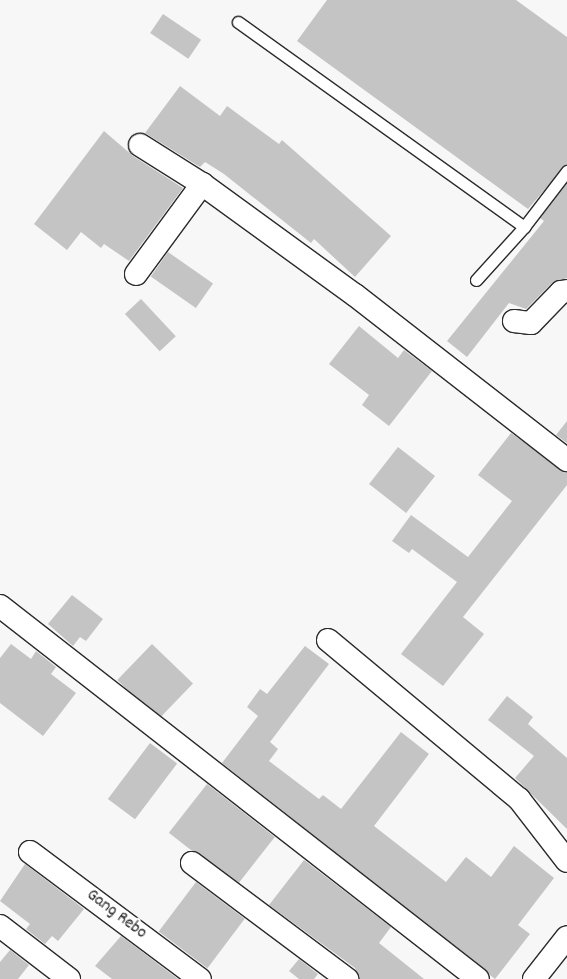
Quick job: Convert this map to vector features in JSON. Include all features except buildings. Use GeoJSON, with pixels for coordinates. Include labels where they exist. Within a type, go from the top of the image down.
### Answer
{"type":"FeatureCollection","features":[{"type":"Feature","properties":{"kind":"street"},"geometry":{"type":"LineString","coordinates":[[140,145],[202,184],[355,295],[567,460]]}},
{"type":"Feature","properties":{"kind":"street"},"geometry":{"type":"LineString","coordinates":[[136,274],[202,184]]}},
{"type":"Feature","properties":{"kind":"street"},"geometry":{"type":"LineString","coordinates":[[514,322],[531,323],[561,292],[567,291]]}},
{"type":"Feature","properties":{"kind":"street"},"geometry":{"type":"LineString","coordinates":[[0,606],[478,979]]}},
{"type":"Feature","properties":{"kind":"street"},"geometry":{"type":"LineString","coordinates":[[328,640],[519,799],[567,861]]}},
{"type":"Feature","properties":{"kind":"street","name":"Gang Rebo"},"geometry":{"type":"LineString","coordinates":[[30,852],[200,979]]}},
{"type":"Feature","properties":{"kind":"street"},"geometry":{"type":"LineString","coordinates":[[192,863],[347,979]]}},
{"type":"Feature","properties":{"kind":"street"},"geometry":{"type":"LineString","coordinates":[[0,926],[69,979]]}},
{"type":"Feature","properties":{"kind":"street"},"geometry":{"type":"LineString","coordinates":[[537,978],[567,937]]}},
{"type":"Feature","properties":{"kind":"lane"},"geometry":{"type":"LineString","coordinates":[[238,22],[524,227]]}},
{"type":"Feature","properties":{"kind":"lane"},"geometry":{"type":"LineString","coordinates":[[476,280],[524,227],[567,172]]}}]}
